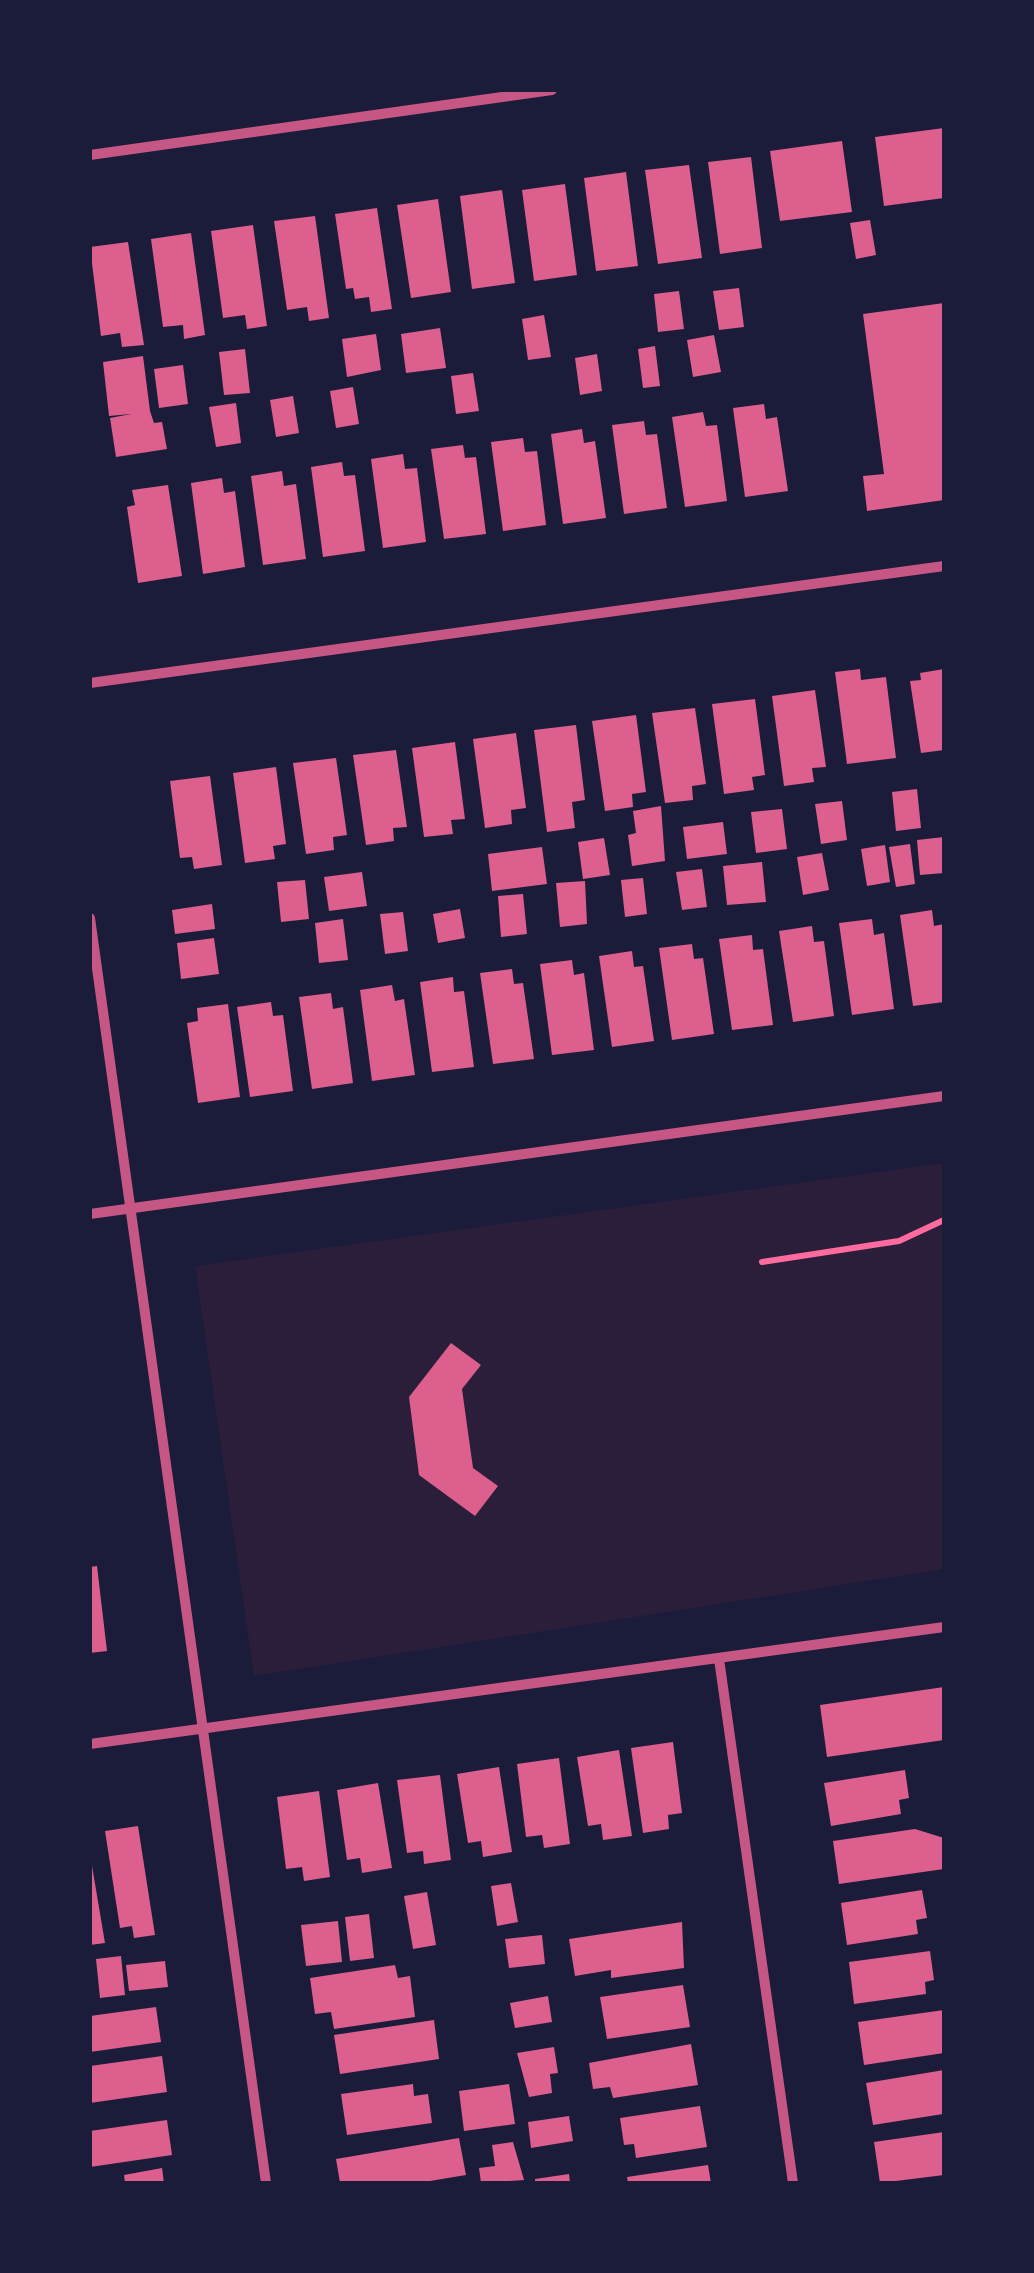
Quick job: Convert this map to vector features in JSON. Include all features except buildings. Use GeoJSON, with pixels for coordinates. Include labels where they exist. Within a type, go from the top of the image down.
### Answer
{"type":"FeatureCollection","features":[{"type":"Feature","properties":{"kind":"street"},"geometry":{"type":"LineString","coordinates":[[90,154],[552,90]]}},
{"type":"Feature","properties":{"kind":"street"},"geometry":{"type":"LineString","coordinates":[[90,684],[944,566]]}},
{"type":"Feature","properties":{"kind":"street"},"geometry":{"type":"LineString","coordinates":[[90,918],[266,2183]]}},
{"type":"Feature","properties":{"kind":"street"},"geometry":{"type":"LineString","coordinates":[[90,1214],[944,1096]]}},
{"type":"Feature","properties":{"kind":"street"},"geometry":{"type":"LineString","coordinates":[[90,1744],[944,1628]]}},
{"type":"Feature","properties":{"kind":"street"},"geometry":{"type":"LineString","coordinates":[[719,1659],[793,2183]]}},
{"type":"Feature","properties":{"kind":"path"},"geometry":{"type":"LineString","coordinates":[[762,1262],[899,1242],[944,1220]]}},
{"type":"Feature","properties":{"kind":"shaded area"},"geometry":{"type":"Polygon","coordinates":[[[944,1163],[944,1569],[254,1676],[195,1266],[944,1163]]]}}]}
